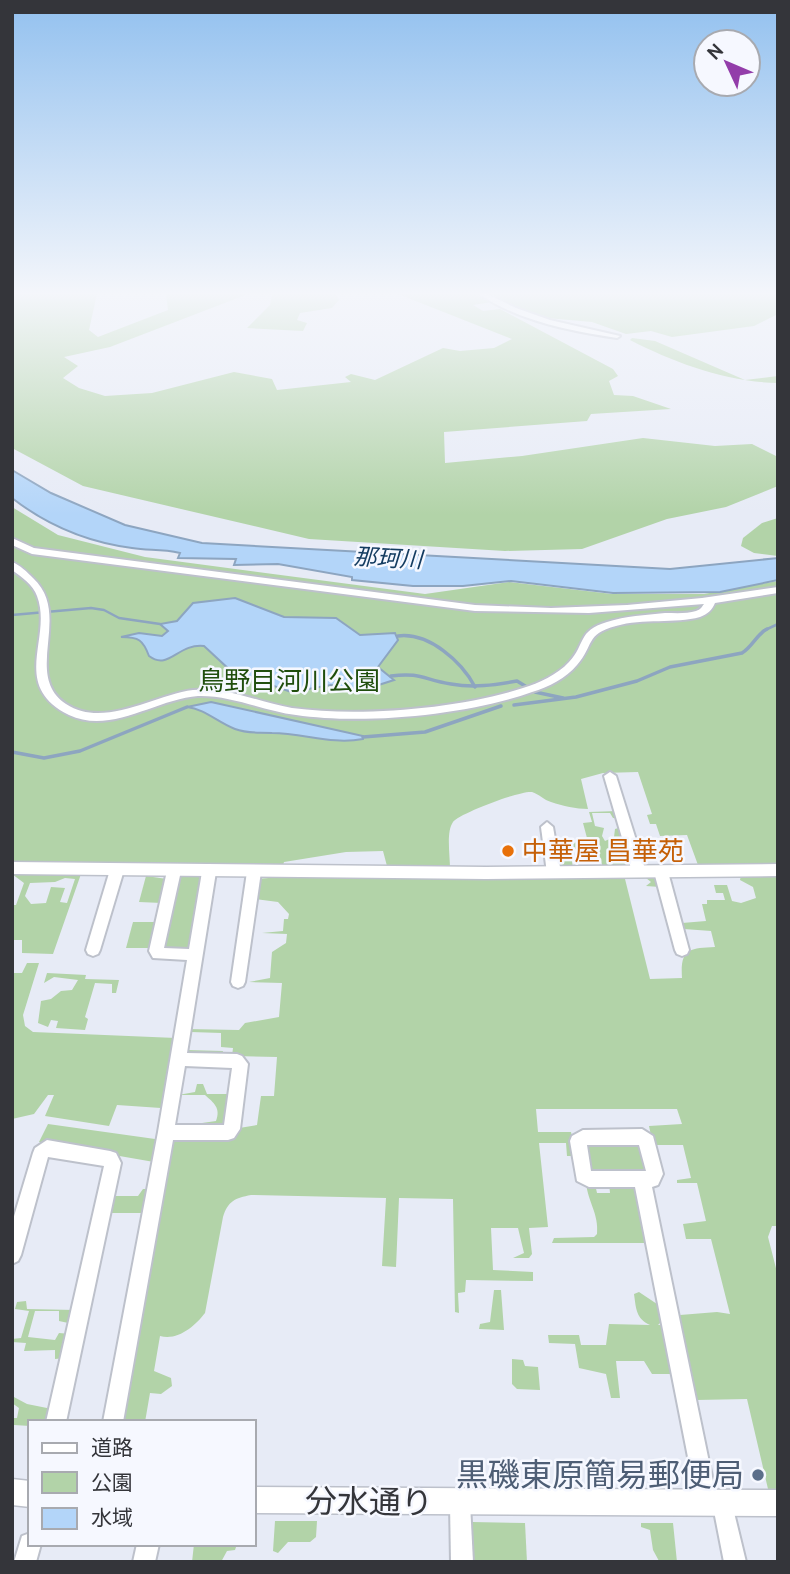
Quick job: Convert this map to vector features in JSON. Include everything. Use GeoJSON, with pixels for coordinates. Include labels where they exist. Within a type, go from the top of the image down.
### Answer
{"type":"FeatureCollection","features":[{"type":"Feature","properties":{"kind":"street"},"geometry":{"type":"LineString","coordinates":[[12,541],[32,551],[475,608],[586,611],[710,602],[778,590]]}},
{"type":"Feature","properties":{"kind":"street"},"geometry":{"type":"LineString","coordinates":[[12,565],[36,587],[44,611],[43,683],[58,703],[82,716],[97,719],[159,699],[199,692],[286,711],[354,714],[448,707],[553,679],[573,664],[583,642],[595,630],[619,623],[698,614],[708,609],[710,602]]}},
{"type":"Feature","properties":{"kind":"street"},"geometry":{"type":"LineString","coordinates":[[610,776],[639,872]]}},
{"type":"Feature","properties":{"kind":"street"},"geometry":{"type":"LineString","coordinates":[[547,827],[554,873]]}},
{"type":"Feature","properties":{"kind":"street"},"geometry":{"type":"LineString","coordinates":[[12,868],[209,872],[554,873],[778,870]]}},
{"type":"Feature","properties":{"kind":"street"},"geometry":{"type":"LineString","coordinates":[[93,950],[117,870]]}},
{"type":"Feature","properties":{"kind":"street"},"geometry":{"type":"LineString","coordinates":[[174,871],[156,951],[158,954],[195,955]]}},
{"type":"Feature","properties":{"kind":"street"},"geometry":{"type":"LineString","coordinates":[[113,1420],[166,1132],[209,872]]}},
{"type":"Feature","properties":{"kind":"street"},"geometry":{"type":"LineString","coordinates":[[238,982],[254,872]]}},
{"type":"Feature","properties":{"kind":"street"},"geometry":{"type":"LineString","coordinates":[[661,872],[682,950]]}},
{"type":"Feature","properties":{"kind":"street"},"geometry":{"type":"LineString","coordinates":[[166,1132],[228,1133],[232,1129],[240,1064],[237,1061],[178,1059]]}},
{"type":"Feature","properties":{"kind":"street"},"geometry":{"type":"LineString","coordinates":[[642,1137],[647,1142],[654,1174],[652,1178],[642,1179],[589,1179],[583,1175],[578,1142],[583,1138],[642,1137]]}},
{"type":"Feature","properties":{"kind":"street"},"geometry":{"type":"LineString","coordinates":[[12,1255],[41,1153],[47,1149],[110,1159],[113,1163],[56,1420]]}},
{"type":"Feature","properties":{"kind":"street"},"geometry":{"type":"LineString","coordinates":[[642,1179],[715,1503],[735,1562]]}},
{"type":"Feature","properties":{"kind":"street","name":"分水通り"},"geometry":{"type":"LineString","coordinates":[[256,1500],[778,1503]]}},
{"type":"Feature","properties":{"kind":"street"},"geometry":{"type":"LineString","coordinates":[[460,1503],[462,1562]]}},
{"type":"Feature","properties":{"kind":"green space"},"geometry":{"type":"Polygon","coordinates":[[[12,367],[76,367],[63,378],[79,388],[105,396],[152,393],[234,372],[272,379],[277,390],[351,382],[345,377],[351,374],[375,380],[402,367],[610,367],[618,376],[609,381],[614,395],[633,396],[671,409],[591,414],[587,421],[444,432],[445,463],[522,456],[643,438],[715,446],[752,444],[778,457],[778,486],[726,507],[667,519],[582,549],[505,551],[309,539],[83,486],[12,448],[12,367]]]}},
{"type":"Feature","properties":{"kind":"green space"},"geometry":{"type":"Polygon","coordinates":[[[694,367],[716,367],[745,380],[720,375],[694,367]]]}},
{"type":"Feature","properties":{"kind":"green space"},"geometry":{"type":"Polygon","coordinates":[[[778,376],[778,383],[745,380],[778,376]]]}},
{"type":"Feature","properties":{"kind":"green space","name":"鳥野目河川公園"},"geometry":{"type":"Polygon","coordinates":[[[12,507],[58,535],[145,557],[425,594],[509,582],[612,594],[704,594],[778,581],[778,866],[698,865],[687,835],[660,836],[656,824],[650,824],[647,815],[652,814],[638,772],[603,773],[581,779],[588,809],[548,801],[532,792],[526,792],[477,808],[457,818],[451,826],[449,838],[450,869],[387,866],[383,851],[346,852],[284,862],[282,868],[81,874],[53,954],[22,953],[22,940],[12,940],[12,905],[16,905],[24,883],[12,874],[12,507]],[[75,879],[30,883],[25,896],[31,904],[46,903],[51,887],[65,888],[60,902],[67,903],[75,879]]]}},
{"type":"Feature","properties":{"kind":"green space"},"geometry":{"type":"Polygon","coordinates":[[[778,518],[778,556],[754,553],[741,546],[743,538],[762,523],[778,518]]]}},
{"type":"Feature","properties":{"kind":"green space"},"geometry":{"type":"Polygon","coordinates":[[[617,811],[620,819],[613,818],[610,813],[592,813],[595,826],[604,828],[602,836],[605,841],[614,837],[615,829],[622,827],[634,865],[603,868],[598,849],[570,849],[573,868],[563,868],[557,863],[555,843],[596,842],[596,838],[587,838],[583,823],[592,822],[589,812],[617,811]]]}},
{"type":"Feature","properties":{"kind":"green space"},"geometry":{"type":"Polygon","coordinates":[[[778,874],[778,1226],[772,1226],[768,1237],[778,1276],[778,1491],[768,1489],[747,1399],[696,1400],[680,1315],[717,1312],[730,1314],[711,1239],[686,1239],[683,1224],[706,1221],[697,1183],[677,1183],[677,1180],[691,1178],[683,1145],[653,1145],[649,1126],[682,1124],[677,1109],[536,1109],[538,1132],[571,1132],[576,1156],[567,1156],[566,1143],[539,1143],[548,1227],[529,1228],[532,1254],[529,1258],[513,1258],[524,1253],[518,1228],[491,1228],[493,1270],[533,1272],[533,1281],[466,1280],[465,1292],[458,1293],[459,1313],[455,1312],[453,1199],[399,1198],[396,1267],[382,1266],[386,1198],[251,1195],[236,1199],[227,1207],[223,1217],[205,1313],[180,1334],[160,1336],[154,1371],[171,1378],[172,1386],[161,1394],[150,1393],[145,1420],[122,1420],[173,1139],[257,1125],[261,1096],[274,1096],[277,1057],[232,1056],[233,1048],[221,1047],[221,1033],[191,1032],[187,1050],[223,1051],[222,1056],[186,1056],[186,1029],[239,1030],[245,1023],[279,1017],[282,983],[249,982],[270,978],[272,952],[286,943],[287,934],[262,933],[283,931],[284,919],[288,919],[289,914],[278,902],[255,899],[257,879],[292,876],[652,876],[660,887],[646,886],[651,882],[646,878],[625,879],[650,979],[682,978],[683,961],[688,952],[715,947],[711,931],[684,929],[682,923],[706,921],[702,904],[707,904],[707,900],[725,900],[723,893],[716,893],[714,885],[727,885],[732,901],[741,903],[756,898],[753,887],[740,880],[741,875],[778,874]]]}},
{"type":"Feature","properties":{"kind":"green space"},"geometry":{"type":"Polygon","coordinates":[[[146,876],[167,879],[162,903],[139,902],[146,876]]]}},
{"type":"Feature","properties":{"kind":"green space"},"geometry":{"type":"Polygon","coordinates":[[[180,876],[198,876],[201,880],[190,948],[186,951],[162,948],[176,879],[180,876]]]}},
{"type":"Feature","properties":{"kind":"green space"},"geometry":{"type":"Polygon","coordinates":[[[133,922],[158,922],[152,948],[126,948],[133,922]]]}},
{"type":"Feature","properties":{"kind":"green space"},"geometry":{"type":"Polygon","coordinates":[[[27,963],[39,963],[23,1015],[25,1026],[33,1032],[176,1038],[161,1108],[117,1105],[109,1126],[45,1116],[54,1095],[48,1095],[34,1114],[12,1119],[12,973],[22,973],[27,963]]]}},
{"type":"Feature","properties":{"kind":"green space"},"geometry":{"type":"Polygon","coordinates":[[[47,973],[86,975],[85,979],[119,980],[116,993],[112,993],[112,984],[95,983],[85,1017],[88,1019],[85,1030],[56,1028],[58,1021],[51,1020],[48,1027],[38,1023],[41,1001],[51,999],[61,991],[72,990],[78,980],[54,977],[44,983],[47,973]]]}},
{"type":"Feature","properties":{"kind":"green space"},"geometry":{"type":"Polygon","coordinates":[[[197,1084],[203,1084],[207,1094],[233,1094],[224,1128],[191,1128],[195,1124],[216,1121],[218,1113],[216,1106],[205,1095],[178,1095],[195,1092],[197,1084]]]}},
{"type":"Feature","properties":{"kind":"green space"},"geometry":{"type":"Polygon","coordinates":[[[48,1124],[155,1139],[158,1142],[154,1162],[39,1142],[48,1124]]]}},
{"type":"Feature","properties":{"kind":"green space"},"geometry":{"type":"Polygon","coordinates":[[[587,1142],[643,1144],[648,1169],[643,1173],[591,1174],[582,1146],[587,1142]]]}},
{"type":"Feature","properties":{"kind":"green space"},"geometry":{"type":"Polygon","coordinates":[[[586,1183],[595,1184],[597,1193],[610,1193],[609,1183],[636,1187],[647,1243],[552,1243],[554,1238],[594,1237],[597,1234],[586,1183]]]}},
{"type":"Feature","properties":{"kind":"green space"},"geometry":{"type":"Polygon","coordinates":[[[143,1189],[149,1189],[140,1242],[137,1242],[141,1213],[109,1213],[112,1196],[138,1196],[143,1189]]]}},
{"type":"Feature","properties":{"kind":"green space"},"geometry":{"type":"Polygon","coordinates":[[[494,1290],[501,1290],[504,1330],[479,1329],[480,1324],[490,1322],[494,1290]]]}},
{"type":"Feature","properties":{"kind":"green space"},"geometry":{"type":"Polygon","coordinates":[[[639,1292],[660,1306],[663,1320],[658,1325],[664,1325],[673,1374],[652,1374],[644,1361],[616,1361],[620,1398],[611,1398],[606,1374],[579,1368],[575,1344],[549,1343],[548,1335],[579,1335],[581,1345],[606,1345],[609,1324],[650,1325],[642,1320],[638,1312],[634,1294],[639,1292]]]}},
{"type":"Feature","properties":{"kind":"green space"},"geometry":{"type":"Polygon","coordinates":[[[26,1301],[27,1309],[75,1310],[73,1324],[59,1321],[59,1311],[35,1311],[28,1337],[55,1340],[59,1333],[71,1334],[65,1358],[55,1359],[55,1350],[24,1351],[26,1343],[12,1342],[12,1339],[21,1338],[29,1311],[15,1309],[17,1302],[26,1301]]]}},
{"type":"Feature","properties":{"kind":"green space"},"geometry":{"type":"Polygon","coordinates":[[[512,1359],[523,1360],[525,1366],[538,1367],[540,1390],[517,1389],[512,1384],[512,1359]]]}},
{"type":"Feature","properties":{"kind":"green space"},"geometry":{"type":"Polygon","coordinates":[[[12,1396],[27,1404],[52,1409],[50,1420],[28,1420],[28,1426],[14,1425],[12,1428],[12,1418],[17,1418],[19,1408],[12,1403],[12,1396]]]}},
{"type":"Feature","properties":{"kind":"green space"},"geometry":{"type":"Polygon","coordinates":[[[275,1521],[317,1521],[316,1537],[310,1542],[288,1542],[278,1553],[273,1551],[275,1521]]]}},
{"type":"Feature","properties":{"kind":"green space"},"geometry":{"type":"Polygon","coordinates":[[[472,1522],[525,1523],[527,1562],[468,1562],[467,1529],[472,1522]]]}},
{"type":"Feature","properties":{"kind":"green space"},"geometry":{"type":"Polygon","coordinates":[[[641,1523],[673,1523],[677,1562],[659,1561],[653,1550],[650,1530],[641,1527],[641,1523]]]}},
{"type":"Feature","properties":{"kind":"green space"},"geometry":{"type":"Polygon","coordinates":[[[194,1546],[236,1546],[235,1550],[227,1551],[221,1562],[192,1562],[194,1546]]]}},
{"type":"Feature","properties":{"kind":"water","name":"那珂川"},"geometry":{"type":"Polygon","coordinates":[[[12,470],[51,493],[125,525],[202,543],[670,569],[778,558],[778,580],[720,592],[613,593],[511,581],[463,586],[413,586],[352,580],[352,577],[278,564],[234,565],[236,559],[178,558],[180,553],[99,542],[54,525],[12,498],[12,470]]]}},
{"type":"Feature","properties":{"kind":"water"},"geometry":{"type":"Polygon","coordinates":[[[235,598],[284,617],[336,618],[360,635],[395,633],[398,640],[378,667],[394,680],[360,691],[331,685],[291,692],[231,671],[204,646],[187,648],[168,659],[156,660],[149,656],[139,640],[121,637],[139,633],[162,636],[168,631],[160,624],[177,621],[193,603],[235,598]]]}},
{"type":"Feature","properties":{"kind":"water"},"geometry":{"type":"Polygon","coordinates":[[[211,702],[363,736],[363,739],[340,741],[244,732],[200,710],[187,707],[211,702]]]}},
{"type":"Feature","properties":{"kind":"waterway"},"geometry":{"type":"LineString","coordinates":[[12,615],[91,608],[104,610],[119,618],[160,624]]}},
{"type":"Feature","properties":{"kind":"waterway"},"geometry":{"type":"LineString","coordinates":[[766,629],[778,624]]}},
{"type":"Feature","properties":{"kind":"waterway"},"geometry":{"type":"LineString","coordinates":[[514,705],[576,697],[637,681],[670,667],[742,653],[766,629]]}},
{"type":"Feature","properties":{"kind":"waterway"},"geometry":{"type":"LineString","coordinates":[[398,636],[410,636],[433,644],[462,668],[474,686]]}},
{"type":"Feature","properties":{"kind":"waterway"},"geometry":{"type":"LineString","coordinates":[[391,676],[416,676],[474,686]]}},
{"type":"Feature","properties":{"kind":"waterway"},"geometry":{"type":"LineString","coordinates":[[474,686],[517,681],[535,692],[563,698]]}},
{"type":"Feature","properties":{"kind":"waterway"},"geometry":{"type":"LineString","coordinates":[[363,737],[425,732],[501,706]]}},
{"type":"Feature","properties":{"kind":"waterway"},"geometry":{"type":"LineString","coordinates":[[12,752],[44,758],[80,751],[187,707]]}},
{"type":"Feature","properties":{"kind":"place","name":"中華屋 昌華苑"},"geometry":{"type":"Point","coordinates":[508,851]}},
{"type":"Feature","properties":{"kind":"place","name":"黒磯東原簡易郵便局"},"geometry":{"type":"Point","coordinates":[758,1475]}}]}
